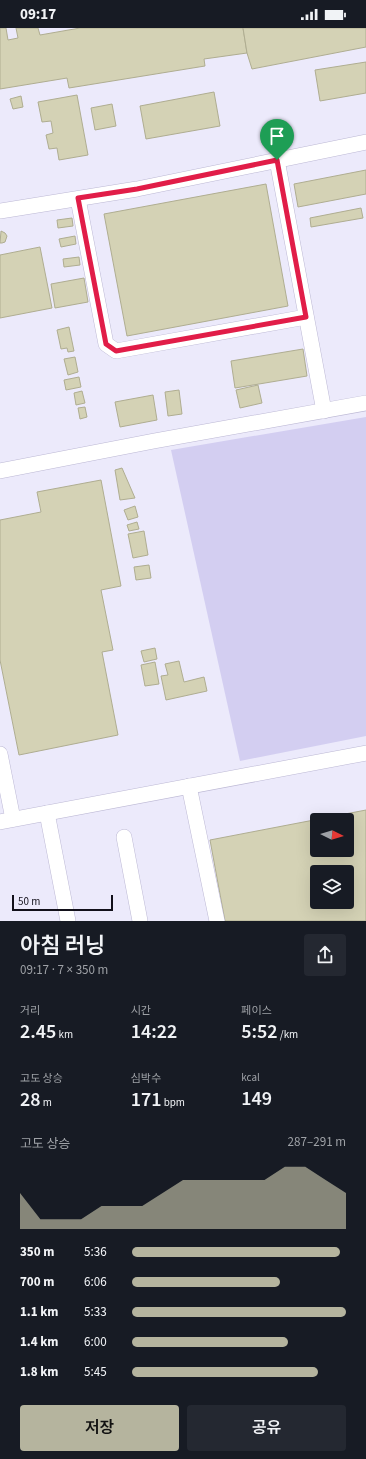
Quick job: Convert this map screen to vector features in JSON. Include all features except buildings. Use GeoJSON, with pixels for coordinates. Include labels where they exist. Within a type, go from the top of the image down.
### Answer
{"type":"FeatureCollection","features":[{"type":"Feature","properties":{"kind":"lane"},"geometry":{"type":"LineString","coordinates":[[0,211],[137,189],[366,142]]}},
{"type":"Feature","properties":{"kind":"lane"},"geometry":{"type":"LineString","coordinates":[[277,160],[324,411]]}},
{"type":"Feature","properties":{"kind":"lane"},"geometry":{"type":"LineString","coordinates":[[78,198],[106,344],[116,351],[306,317]]}},
{"type":"Feature","properties":{"kind":"lane"},"geometry":{"type":"LineString","coordinates":[[0,471],[154,441],[366,403]]}},
{"type":"Feature","properties":{"kind":"lane"},"geometry":{"type":"LineString","coordinates":[[0,754],[6,820],[366,753]]}},
{"type":"Feature","properties":{"kind":"lane"},"geometry":{"type":"LineString","coordinates":[[189,786],[216,921]]}},
{"type":"Feature","properties":{"kind":"lane"},"geometry":{"type":"LineString","coordinates":[[47,813],[68,921]]}},
{"type":"Feature","properties":{"kind":"lane"},"geometry":{"type":"LineString","coordinates":[[124,837],[140,921]]}},
{"type":"Feature","properties":{"kind":"shaded area"},"geometry":{"type":"Polygon","coordinates":[[[366,417],[366,736],[240,761],[171,450],[366,417]]]}},
{"type":"Feature","properties":{"kind":"route"},"geometry":{"type":"LineString","coordinates":[[277,160],[306,317],[116,351],[106,344],[78,198],[137,189],[277,160]]}}]}
